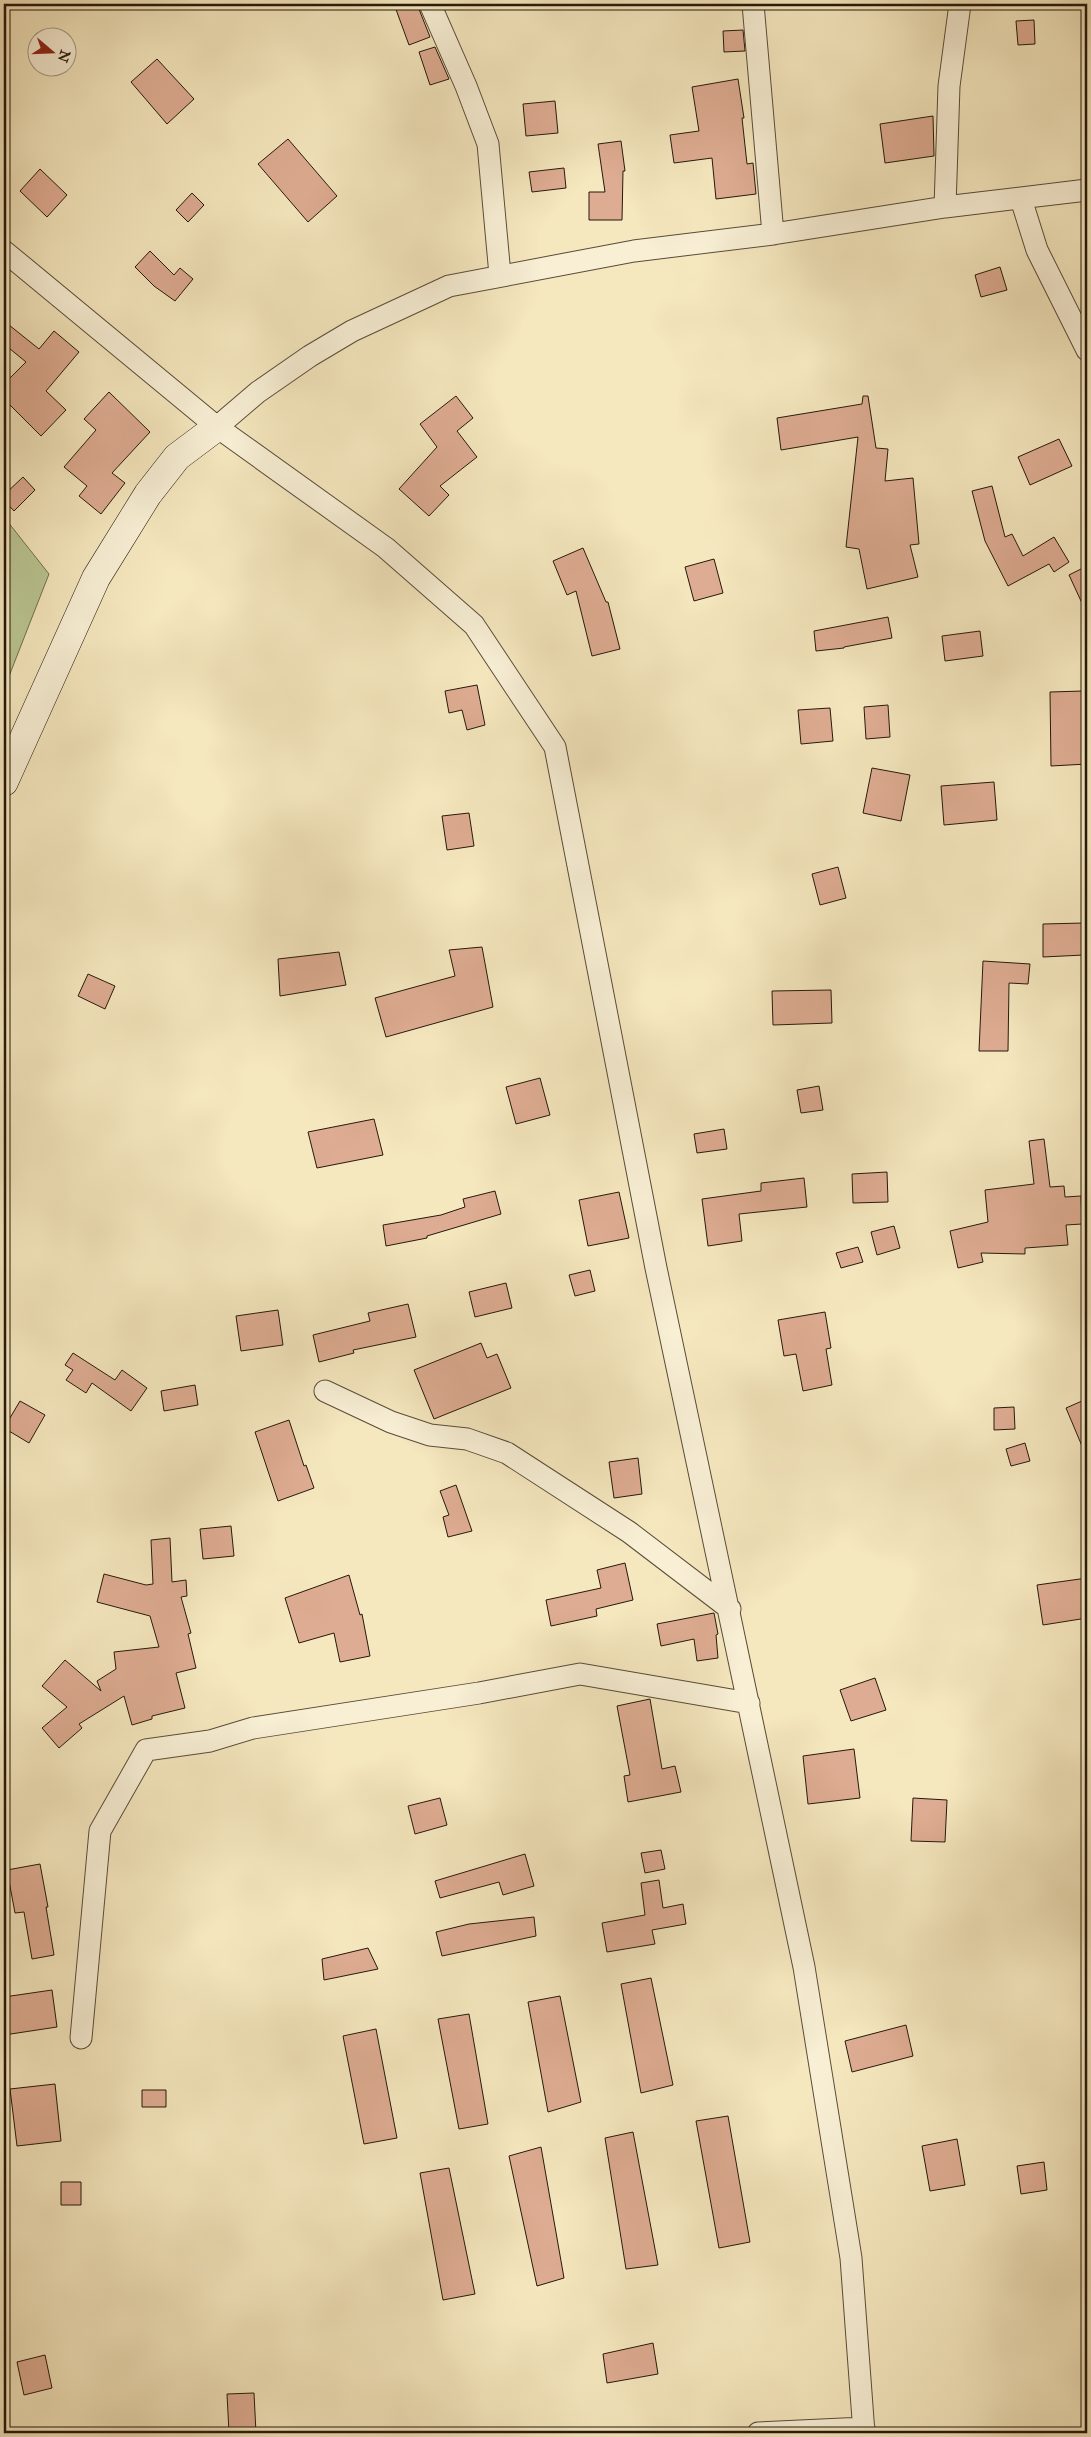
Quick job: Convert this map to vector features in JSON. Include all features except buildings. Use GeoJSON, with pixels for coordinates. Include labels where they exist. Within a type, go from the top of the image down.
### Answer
{"type":"FeatureCollection","features":[{"type":"Feature","properties":{"kind":"street"},"geometry":{"type":"LineString","coordinates":[[430,4],[466,86],[488,144],[500,275]]}},
{"type":"Feature","properties":{"kind":"street"},"geometry":{"type":"LineString","coordinates":[[753,4],[773,234]]}},
{"type":"Feature","properties":{"kind":"street"},"geometry":{"type":"LineString","coordinates":[[945,207],[949,86],[960,4]]}},
{"type":"Feature","properties":{"kind":"street"},"geometry":{"type":"LineString","coordinates":[[4,782],[96,578],[148,494],[177,457],[217,427],[258,392],[310,356],[352,331],[449,286],[500,275],[634,251],[773,234],[945,207],[1087,190]]}},
{"type":"Feature","properties":{"kind":"street"},"geometry":{"type":"LineString","coordinates":[[1021,199],[1037,250],[1087,350]]}},
{"type":"Feature","properties":{"kind":"street"},"geometry":{"type":"LineString","coordinates":[[4,251],[217,427],[386,548],[474,625],[555,747],[656,1268],[730,1609],[804,1967],[851,2258],[864,2431],[758,2433]]}},
{"type":"Feature","properties":{"kind":"street"},"geometry":{"type":"LineString","coordinates":[[325,1391],[391,1422],[430,1435],[467,1439],[507,1453],[629,1532],[730,1609]]}},
{"type":"Feature","properties":{"kind":"street"},"geometry":{"type":"LineString","coordinates":[[81,2038],[100,1832],[146,1750],[210,1742],[253,1728],[479,1693],[580,1674],[749,1703]]}},
{"type":"Feature","properties":{"kind":"green space"},"geometry":{"type":"Polygon","coordinates":[[[4,517],[49,574],[4,689],[4,517]]]}}]}
